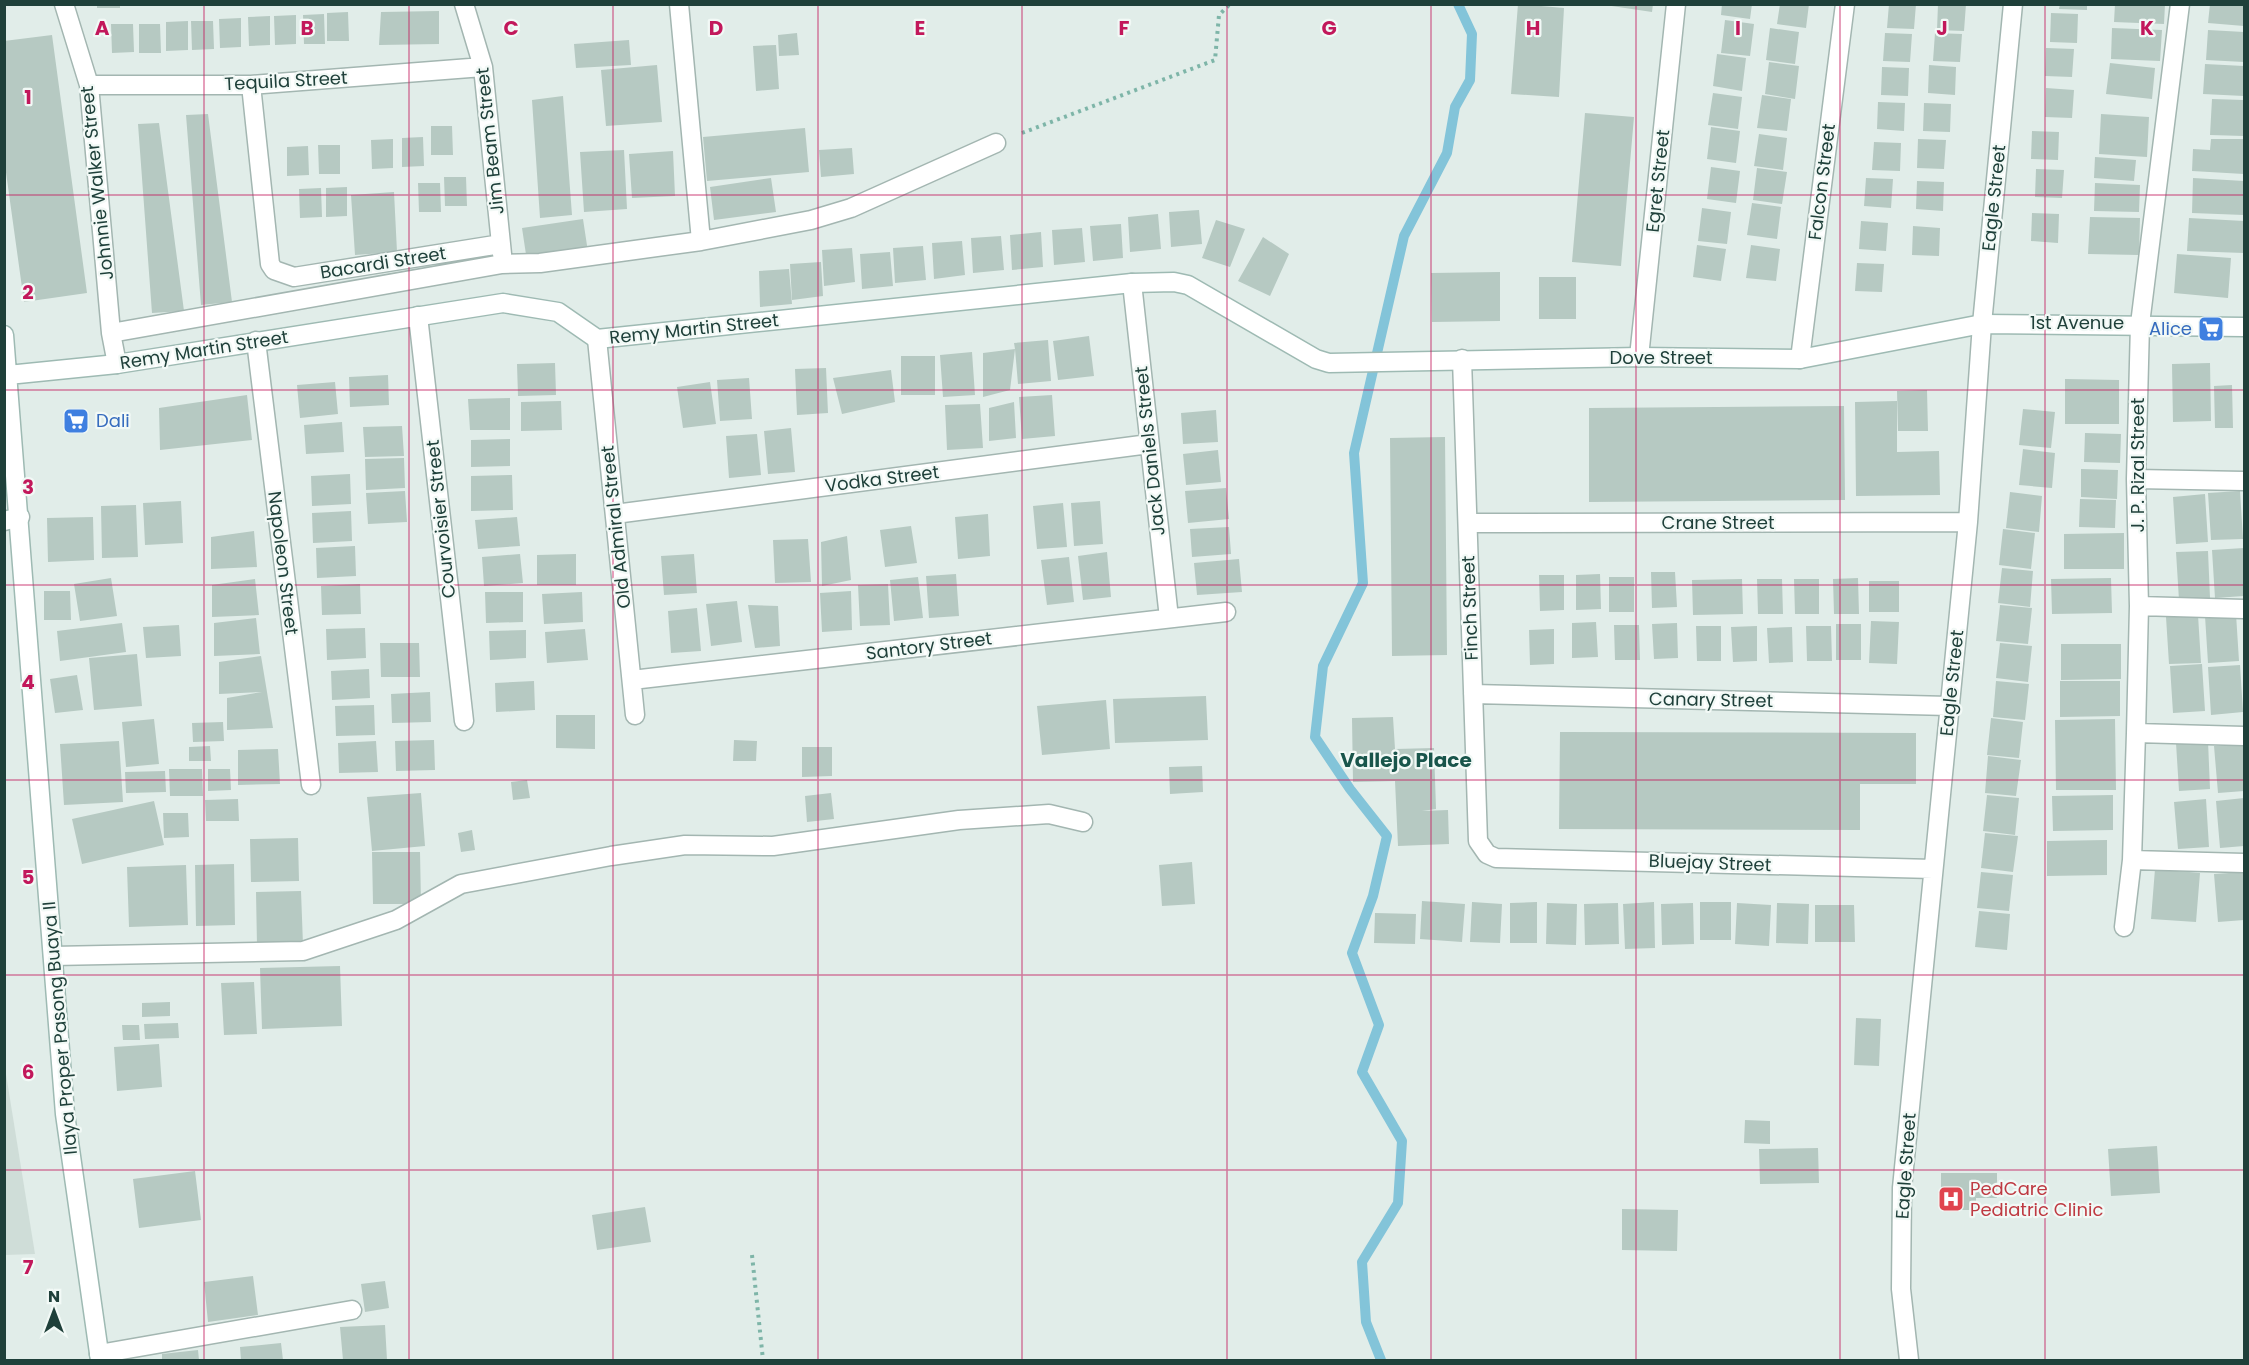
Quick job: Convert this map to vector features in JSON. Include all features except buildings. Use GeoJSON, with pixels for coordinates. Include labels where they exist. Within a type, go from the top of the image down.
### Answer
{"type":"FeatureCollection","features":[{"type":"Feature","properties":{"kind":"street","name":"Johnnie Walker Street"},"geometry":{"type":"LineString","coordinates":[[64,4],[89,85],[111,333],[117,364]]}},
{"type":"Feature","properties":{"kind":"street","name":"Jim Beam Street"},"geometry":{"type":"LineString","coordinates":[[464,4],[483,66],[502,264]]}},
{"type":"Feature","properties":{"kind":"street"},"geometry":{"type":"LineString","coordinates":[[679,4],[701,241]]}},
{"type":"Feature","properties":{"kind":"street","name":"Egret Street"},"geometry":{"type":"LineString","coordinates":[[1639,357],[1676,4]]}},
{"type":"Feature","properties":{"kind":"street","name":"Falcon Street"},"geometry":{"type":"LineString","coordinates":[[1800,359],[1845,4]]}},
{"type":"Feature","properties":{"kind":"street","name":"Eagle Street"},"geometry":{"type":"LineString","coordinates":[[1909,1360],[1901,1289],[1902,1188],[1968,522],[1982,324],[2013,4]]}},
{"type":"Feature","properties":{"kind":"street","name":"J. P. Rizal Street"},"geometry":{"type":"LineString","coordinates":[[2124,927],[2132,860],[2136,734],[2139,606],[2136,479],[2140,324],[2180,4]]}},
{"type":"Feature","properties":{"kind":"street","name":"Tequila Street"},"geometry":{"type":"LineString","coordinates":[[89,85],[251,85],[483,66]]}},
{"type":"Feature","properties":{"kind":"street","name":"Bacardi Street"},"geometry":{"type":"LineString","coordinates":[[251,85],[270,264],[274,270],[294,277],[501,244]]}},
{"type":"Feature","properties":{"kind":"street"},"geometry":{"type":"LineString","coordinates":[[111,333],[502,264],[540,263],[770,230],[851,208],[996,143]]}},
{"type":"Feature","properties":{"kind":"street","name":"Remy Martin Street"},"geometry":{"type":"LineString","coordinates":[[8,375],[117,364],[503,303],[558,312],[597,339],[1132,283],[1174,282],[1188,285],[1316,359],[1336,362]]}},
{"type":"Feature","properties":{"kind":"street","name":"Jack Daniels Street"},"geometry":{"type":"LineString","coordinates":[[1132,283],[1169,618]]}},
{"type":"Feature","properties":{"kind":"street","name":"Courvoisier Street"},"geometry":{"type":"LineString","coordinates":[[418,316],[464,721]]}},
{"type":"Feature","properties":{"kind":"street","name":"Dove Street"},"geometry":{"type":"LineString","coordinates":[[1336,362],[1639,357],[1800,359],[1982,324]]}},
{"type":"Feature","properties":{"kind":"street","name":"1st Avenue"},"geometry":{"type":"LineString","coordinates":[[1982,324],[2140,324],[2244,327]]}},
{"type":"Feature","properties":{"kind":"street","name":"Ilaya Proper Pasong Buaya II"},"geometry":{"type":"LineString","coordinates":[[4,334],[8,375],[12,519],[53,956],[65,1113],[100,1357]]}},
{"type":"Feature","properties":{"kind":"street","name":"Old Admiral Street"},"geometry":{"type":"LineString","coordinates":[[597,339],[635,715]]}},
{"type":"Feature","properties":{"kind":"street","name":"Napoleon Street"},"geometry":{"type":"LineString","coordinates":[[256,341],[311,785]]}},
{"type":"Feature","properties":{"kind":"street","name":"Finch Street"},"geometry":{"type":"LineString","coordinates":[[1462,359],[1478,841],[1487,855]]}},
{"type":"Feature","properties":{"kind":"street","name":"Vodka Street"},"geometry":{"type":"LineString","coordinates":[[615,514],[1149,444]]}},
{"type":"Feature","properties":{"kind":"street"},"geometry":{"type":"LineString","coordinates":[[2136,479],[2244,481]]}},
{"type":"Feature","properties":{"kind":"street","name":"Crane Street"},"geometry":{"type":"LineString","coordinates":[[1468,524],[1968,522]]}},
{"type":"Feature","properties":{"kind":"street"},"geometry":{"type":"LineString","coordinates":[[2139,606],[2244,609]]}},
{"type":"Feature","properties":{"kind":"street","name":"Santory Street"},"geometry":{"type":"LineString","coordinates":[[632,680],[1226,612]]}},
{"type":"Feature","properties":{"kind":"street","name":"Canary Street"},"geometry":{"type":"LineString","coordinates":[[1473,693],[1949,706]]}},
{"type":"Feature","properties":{"kind":"street"},"geometry":{"type":"LineString","coordinates":[[2136,734],[2244,736]]}},
{"type":"Feature","properties":{"kind":"street"},"geometry":{"type":"LineString","coordinates":[[53,956],[303,951],[396,920],[461,884],[611,856],[685,845],[773,846],[959,820],[1049,814],[1083,822]]}},
{"type":"Feature","properties":{"kind":"street","name":"Bluejay Street"},"geometry":{"type":"LineString","coordinates":[[1487,855],[1496,858],[1933,869]]}},
{"type":"Feature","properties":{"kind":"street"},"geometry":{"type":"LineString","coordinates":[[2132,860],[2244,862]]}},
{"type":"Feature","properties":{"kind":"street"},"geometry":{"type":"LineString","coordinates":[[100,1357],[352,1310]]}},
{"type":"Feature","properties":{"kind":"path"},"geometry":{"type":"LineString","coordinates":[[996,143],[1215,60],[1219,15],[1230,4]]}},
{"type":"Feature","properties":{"kind":"path"},"geometry":{"type":"LineString","coordinates":[[752,1255],[763,1360]]}},
{"type":"Feature","properties":{"kind":"shaded area"},"geometry":{"type":"Polygon","coordinates":[[[5,1068],[35,1254],[5,1255],[5,1068]]]}},
{"type":"Feature","properties":{"kind":"waterway"},"geometry":{"type":"LineString","coordinates":[[1381,1360],[1366,1322],[1362,1262],[1398,1203],[1402,1141],[1362,1072],[1379,1025],[1352,953],[1373,896],[1387,836],[1350,789],[1315,737],[1323,666],[1363,583],[1354,453],[1404,236],[1447,153],[1455,107],[1470,80],[1472,34],[1458,4]]}},
{"type":"Feature","properties":{"kind":"place","name":"Alice"},"geometry":{"type":"Point","coordinates":[2211,329]}},
{"type":"Feature","properties":{"kind":"place","name":"Dali"},"geometry":{"type":"Point","coordinates":[76,421]}},
{"type":"Feature","properties":{"kind":"place","name":"PedCare Pediatric Clinic"},"geometry":{"type":"Point","coordinates":[1951,1199]}},
{"type":"Feature","properties":{"kind":"district","name":"Vallejo Place"},"geometry":{"type":"Point","coordinates":[1406,760]}}]}
